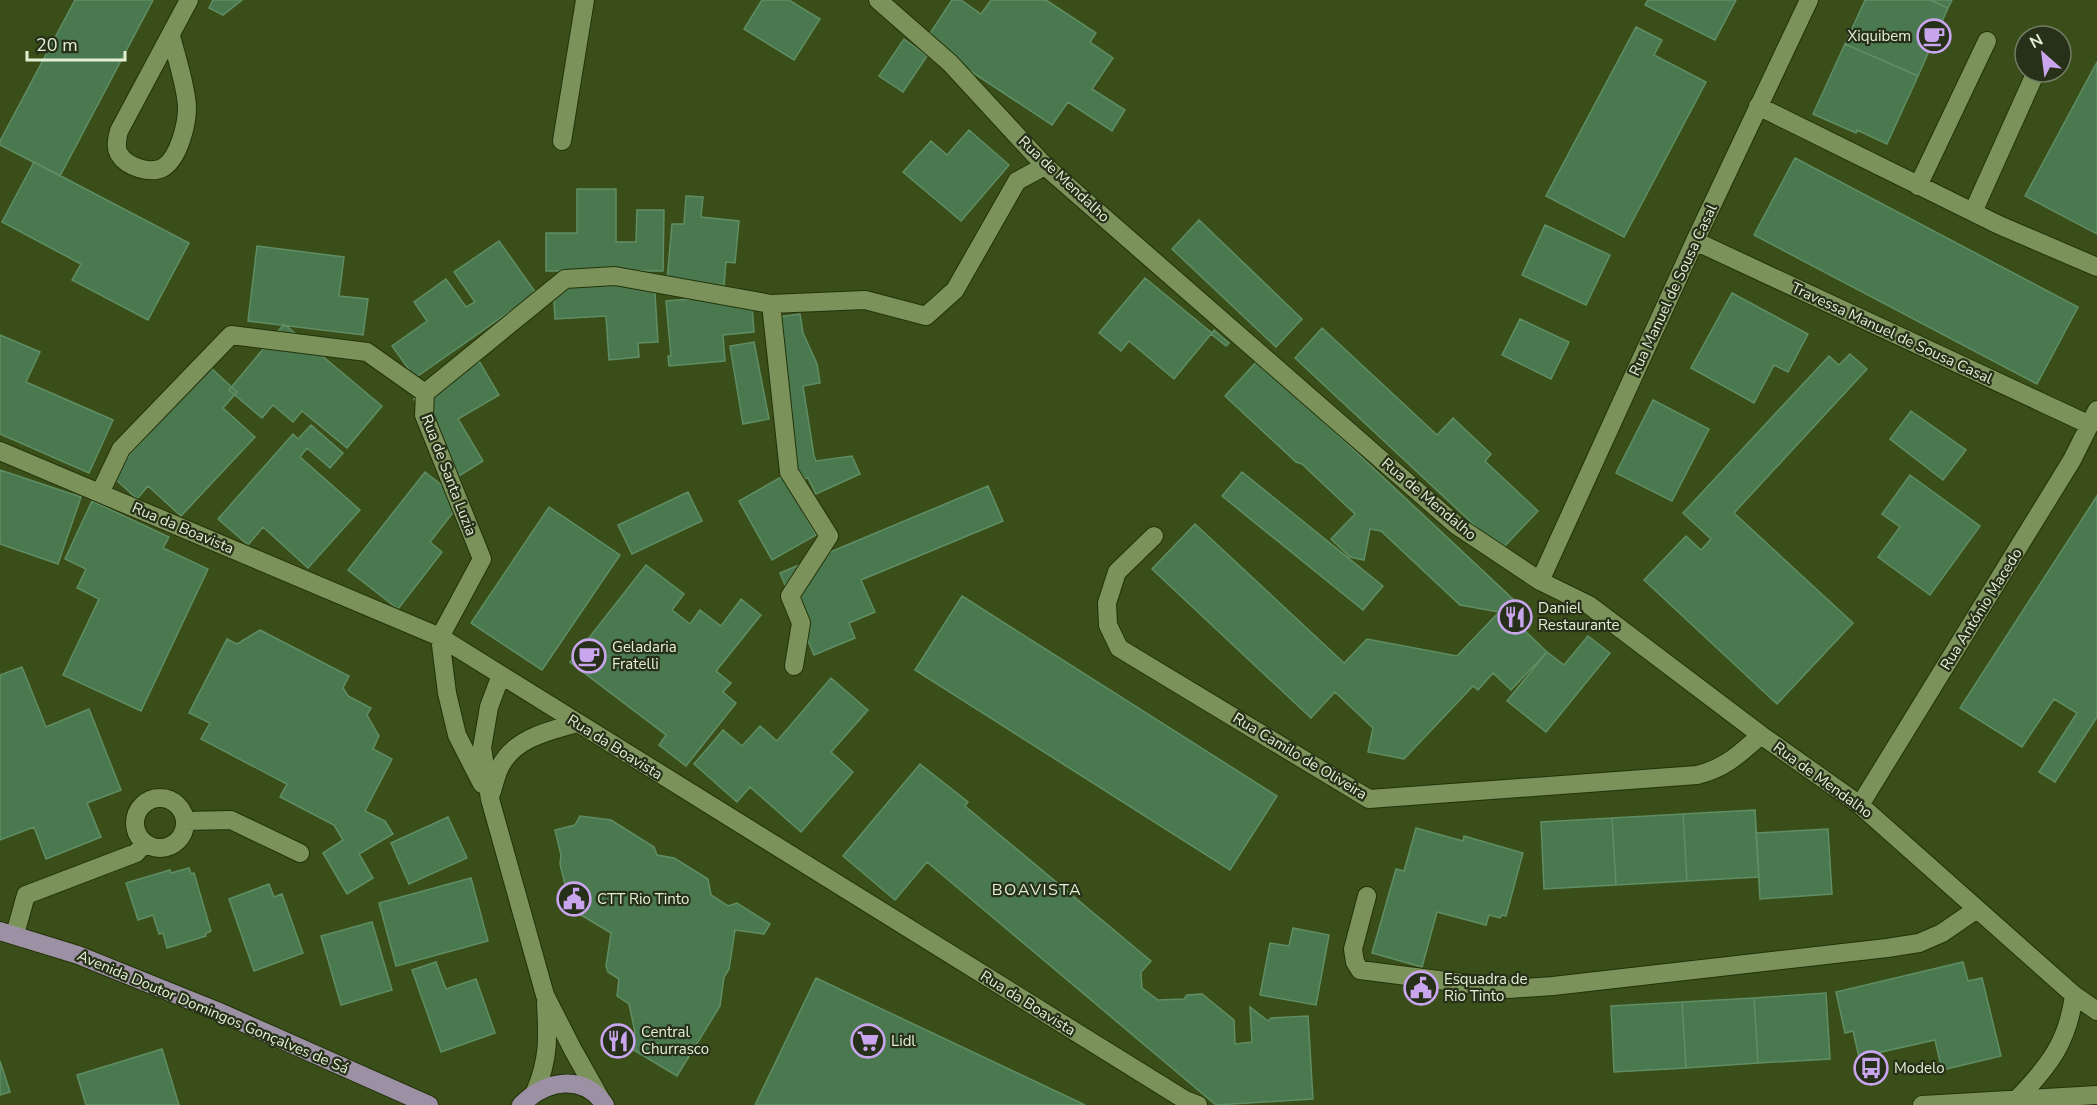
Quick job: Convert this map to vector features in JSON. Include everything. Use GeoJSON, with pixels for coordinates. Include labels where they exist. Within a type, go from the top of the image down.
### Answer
{"type":"FeatureCollection","features":[{"type":"Feature","properties":{"kind":"main road","name":"Avenida Doutor Domingos Gonçalves de Sá"},"geometry":{"type":"LineString","coordinates":[[7,932],[78,955],[217,1011],[426,1103],[442,1105]]}},
{"type":"Feature","properties":{"kind":"main road"},"geometry":{"type":"LineString","coordinates":[[524,1102],[551,1084],[568,1083],[586,1088],[603,1102]]}},
{"type":"Feature","properties":{"kind":"street"},"geometry":{"type":"LineString","coordinates":[[171,36],[187,105],[186,123],[183,136],[165,166],[152,171],[136,166],[120,155],[116,143],[119,131],[189,0]]}},
{"type":"Feature","properties":{"kind":"street"},"geometry":{"type":"LineString","coordinates":[[562,141],[585,0]]}},
{"type":"Feature","properties":{"kind":"street","name":"Rua de Mendalho"},"geometry":{"type":"LineString","coordinates":[[878,0],[950,63],[1045,166],[1456,525],[1540,582],[1589,604],[1761,735],[1860,804],[2073,995],[2097,1011]]}},
{"type":"Feature","properties":{"kind":"street","name":"Rua Manuel de Sousa Casal"},"geometry":{"type":"LineString","coordinates":[[1540,582],[1695,241],[1809,0]]}},
{"type":"Feature","properties":{"kind":"street"},"geometry":{"type":"LineString","coordinates":[[1918,186],[1987,41]]}},
{"type":"Feature","properties":{"kind":"street"},"geometry":{"type":"LineString","coordinates":[[1973,212],[2031,84]]}},
{"type":"Feature","properties":{"kind":"street"},"geometry":{"type":"LineString","coordinates":[[1758,106],[1918,186],[2097,267]]}},
{"type":"Feature","properties":{"kind":"street"},"geometry":{"type":"LineString","coordinates":[[425,393],[564,279],[615,276],[771,304],[865,300],[926,316],[955,290],[1017,181],[1045,166]]}},
{"type":"Feature","properties":{"kind":"street","name":"Travessa Manuel de Sousa Casal"},"geometry":{"type":"LineString","coordinates":[[1695,241],[2094,418]]}},
{"type":"Feature","properties":{"kind":"street"},"geometry":{"type":"LineString","coordinates":[[771,304],[789,472],[829,536],[790,596],[801,623],[794,666]]}},
{"type":"Feature","properties":{"kind":"street","name":"Rua de Santa Luzia"},"geometry":{"type":"LineString","coordinates":[[100,493],[121,449],[231,335],[367,352],[425,393],[424,415],[482,559],[440,637]]}},
{"type":"Feature","properties":{"kind":"street","name":"Rua António Macedo"},"geometry":{"type":"LineString","coordinates":[[1860,804],[2072,460],[2094,418]]}},
{"type":"Feature","properties":{"kind":"street","name":"Rua da Boavista"},"geometry":{"type":"LineString","coordinates":[[0,451],[440,637],[1185,1100],[1198,1105]]}},
{"type":"Feature","properties":{"kind":"street","name":"Rua Camilo de Oliveira"},"geometry":{"type":"LineString","coordinates":[[1154,536],[1117,572],[1107,603],[1108,625],[1119,648],[1369,799],[1697,775],[1714,771],[1732,761],[1761,735]]}},
{"type":"Feature","properties":{"kind":"street"},"geometry":{"type":"LineString","coordinates":[[440,637],[447,693],[457,735],[490,799]]}},
{"type":"Feature","properties":{"kind":"street"},"geometry":{"type":"LineString","coordinates":[[501,675],[489,707],[482,748],[490,799],[545,995],[548,1034],[544,1068],[524,1102]]}},
{"type":"Feature","properties":{"kind":"street"},"geometry":{"type":"LineString","coordinates":[[490,799],[500,766],[511,751],[535,736],[577,723]]}},
{"type":"Feature","properties":{"kind":"street"},"geometry":{"type":"LineString","coordinates":[[157,798],[173,801],[179,806],[185,821],[181,837],[169,847],[152,847],[145,843],[135,829],[135,820],[142,805],[157,798]]}},
{"type":"Feature","properties":{"kind":"street"},"geometry":{"type":"LineString","coordinates":[[185,821],[231,820],[300,853]]}},
{"type":"Feature","properties":{"kind":"street"},"geometry":{"type":"LineString","coordinates":[[7,932],[26,895],[136,853],[145,843]]}},
{"type":"Feature","properties":{"kind":"street"},"geometry":{"type":"LineString","coordinates":[[1367,896],[1353,950],[1354,962],[1360,970],[1509,989],[1576,984],[1919,943],[1942,933],[1977,909]]}},
{"type":"Feature","properties":{"kind":"street"},"geometry":{"type":"LineString","coordinates":[[545,995],[603,1102]]}},
{"type":"Feature","properties":{"kind":"street"},"geometry":{"type":"LineString","coordinates":[[2018,1098],[2043,1072],[2059,1047],[2071,1018],[2073,995]]}},
{"type":"Feature","properties":{"kind":"street"},"geometry":{"type":"LineString","coordinates":[[1922,1105],[2097,1095]]}},
{"type":"Feature","properties":{"kind":"building"},"geometry":{"type":"Polygon","coordinates":[[[75,0],[153,0],[60,176],[0,145],[0,141],[75,0]]]}},
{"type":"Feature","properties":{"kind":"building"},"geometry":{"type":"Polygon","coordinates":[[[213,0],[242,0],[223,15],[209,8],[213,0]]]}},
{"type":"Feature","properties":{"kind":"building"},"geometry":{"type":"Polygon","coordinates":[[[762,0],[789,0],[820,19],[794,60],[744,29],[762,0]]]}},
{"type":"Feature","properties":{"kind":"building"},"geometry":{"type":"Polygon","coordinates":[[[952,0],[961,0],[981,14],[991,0],[1046,0],[1096,33],[1090,42],[1113,58],[1092,89],[1125,110],[1112,131],[1068,102],[1052,125],[925,41],[952,0]]]}},
{"type":"Feature","properties":{"kind":"building"},"geometry":{"type":"Polygon","coordinates":[[[1648,0],[1736,0],[1715,40],[1645,5],[1648,0]]]}},
{"type":"Feature","properties":{"kind":"building"},"geometry":{"type":"Polygon","coordinates":[[[1865,0],[1930,0],[1948,8],[1918,76],[1845,44],[1865,0]]]}},
{"type":"Feature","properties":{"kind":"building"},"geometry":{"type":"Polygon","coordinates":[[[1930,0],[1952,0],[1948,8],[1930,0]]]}},
{"type":"Feature","properties":{"kind":"building"},"geometry":{"type":"Polygon","coordinates":[[[1636,27],[1662,40],[1654,55],[1706,82],[1624,237],[1546,196],[1636,27]]]}},
{"type":"Feature","properties":{"kind":"building"},"geometry":{"type":"Polygon","coordinates":[[[904,39],[927,56],[903,92],[879,76],[904,39]]]}},
{"type":"Feature","properties":{"kind":"building"},"geometry":{"type":"Polygon","coordinates":[[[1845,44],[1918,76],[1887,144],[1813,114],[1845,44]]]}},
{"type":"Feature","properties":{"kind":"building"},"geometry":{"type":"Polygon","coordinates":[[[2097,62],[2097,234],[2025,196],[2097,62]]]}},
{"type":"Feature","properties":{"kind":"building"},"geometry":{"type":"Polygon","coordinates":[[[969,130],[1009,165],[961,221],[903,172],[931,141],[947,155],[969,130]]]}},
{"type":"Feature","properties":{"kind":"building"},"geometry":{"type":"Polygon","coordinates":[[[1795,158],[2078,307],[2037,384],[1754,235],[1795,158]]]}},
{"type":"Feature","properties":{"kind":"building"},"geometry":{"type":"Polygon","coordinates":[[[34,162],[189,243],[148,320],[72,280],[81,264],[2,222],[34,162]]]}},
{"type":"Feature","properties":{"kind":"building"},"geometry":{"type":"Polygon","coordinates":[[[577,189],[616,189],[616,242],[636,242],[637,210],[664,210],[663,271],[546,271],[546,233],[577,233],[577,189]]]}},
{"type":"Feature","properties":{"kind":"building"},"geometry":{"type":"Polygon","coordinates":[[[686,196],[703,197],[701,217],[739,221],[735,263],[726,262],[724,286],[667,281],[672,224],[684,224],[686,196]]]}},
{"type":"Feature","properties":{"kind":"building"},"geometry":{"type":"Polygon","coordinates":[[[1199,220],[1302,319],[1276,347],[1172,249],[1199,220]]]}},
{"type":"Feature","properties":{"kind":"building"},"geometry":{"type":"Polygon","coordinates":[[[1545,225],[1610,255],[1586,305],[1522,275],[1545,225]]]}},
{"type":"Feature","properties":{"kind":"building"},"geometry":{"type":"Polygon","coordinates":[[[499,241],[536,293],[415,378],[392,346],[427,321],[414,302],[446,279],[466,307],[475,302],[454,272],[499,241]]]}},
{"type":"Feature","properties":{"kind":"building"},"geometry":{"type":"Polygon","coordinates":[[[257,246],[344,257],[339,296],[368,299],[363,335],[248,321],[257,246]]]}},
{"type":"Feature","properties":{"kind":"building"},"geometry":{"type":"Polygon","coordinates":[[[654,277],[658,342],[638,343],[639,357],[609,360],[606,316],[555,319],[553,285],[654,277]]]}},
{"type":"Feature","properties":{"kind":"building"},"geometry":{"type":"Polygon","coordinates":[[[1145,278],[1212,333],[1214,330],[1229,343],[1226,346],[1211,334],[1174,379],[1129,341],[1121,351],[1099,333],[1145,278]]]}},
{"type":"Feature","properties":{"kind":"building"},"geometry":{"type":"Polygon","coordinates":[[[1732,293],[1808,334],[1788,372],[1774,365],[1754,403],[1691,368],[1732,293]]]}},
{"type":"Feature","properties":{"kind":"building"},"geometry":{"type":"Polygon","coordinates":[[[751,294],[754,332],[723,335],[725,361],[669,366],[668,356],[671,356],[666,301],[751,294]]]}},
{"type":"Feature","properties":{"kind":"building"},"geometry":{"type":"Polygon","coordinates":[[[800,314],[803,333],[817,364],[820,383],[803,386],[814,456],[816,461],[852,456],[860,474],[816,494],[808,478],[795,480],[770,318],[800,314]]]}},
{"type":"Feature","properties":{"kind":"building"},"geometry":{"type":"Polygon","coordinates":[[[1520,319],[1569,342],[1551,379],[1502,355],[1520,319]]]}},
{"type":"Feature","properties":{"kind":"building"},"geometry":{"type":"Polygon","coordinates":[[[284,324],[382,406],[347,448],[302,411],[293,422],[273,405],[262,418],[229,390],[284,324]]]}},
{"type":"Feature","properties":{"kind":"building"},"geometry":{"type":"Polygon","coordinates":[[[1322,328],[1437,435],[1453,418],[1491,454],[1485,461],[1538,511],[1501,550],[1295,358],[1322,328]]]}},
{"type":"Feature","properties":{"kind":"building"},"geometry":{"type":"Polygon","coordinates":[[[0,335],[40,352],[26,382],[113,420],[89,473],[0,434],[0,335]]]}},
{"type":"Feature","properties":{"kind":"building"},"geometry":{"type":"Polygon","coordinates":[[[754,342],[769,419],[743,424],[730,346],[754,342]]]}},
{"type":"Feature","properties":{"kind":"building"},"geometry":{"type":"Polygon","coordinates":[[[1850,354],[1867,369],[1734,513],[1853,623],[1777,704],[1644,580],[1686,536],[1701,550],[1711,539],[1683,513],[1829,356],[1839,365],[1850,354]]]}},
{"type":"Feature","properties":{"kind":"building"},"geometry":{"type":"Polygon","coordinates":[[[1258,360],[1532,617],[1522,628],[1547,652],[1511,690],[1493,673],[1478,690],[1473,686],[1404,759],[1368,752],[1373,728],[1335,692],[1311,718],[1152,569],[1195,524],[1344,663],[1367,639],[1457,656],[1499,612],[1460,605],[1381,531],[1370,529],[1364,560],[1350,557],[1331,539],[1355,514],[1225,396],[1258,360]]]}},
{"type":"Feature","properties":{"kind":"building"},"geometry":{"type":"Polygon","coordinates":[[[479,361],[499,395],[458,419],[483,461],[459,476],[414,399],[479,361]]]}},
{"type":"Feature","properties":{"kind":"building"},"geometry":{"type":"Polygon","coordinates":[[[210,367],[237,392],[223,408],[255,437],[181,516],[148,486],[137,499],[111,475],[210,367]]]}},
{"type":"Feature","properties":{"kind":"building"},"geometry":{"type":"Polygon","coordinates":[[[1653,400],[1709,429],[1672,501],[1616,473],[1653,400]]]}},
{"type":"Feature","properties":{"kind":"building"},"geometry":{"type":"Polygon","coordinates":[[[1911,411],[1966,450],[1943,480],[1890,439],[1911,411]]]}},
{"type":"Feature","properties":{"kind":"building"},"geometry":{"type":"Polygon","coordinates":[[[311,425],[343,453],[330,468],[307,448],[300,457],[360,510],[308,568],[263,527],[248,545],[218,519],[293,434],[298,439],[311,425]]]}},
{"type":"Feature","properties":{"kind":"building"},"geometry":{"type":"Polygon","coordinates":[[[0,470],[81,497],[58,564],[0,544],[0,470]]]}},
{"type":"Feature","properties":{"kind":"building"},"geometry":{"type":"Polygon","coordinates":[[[425,472],[462,501],[430,542],[442,552],[398,609],[348,570],[425,472]]]}},
{"type":"Feature","properties":{"kind":"building"},"geometry":{"type":"Polygon","coordinates":[[[1242,472],[1383,586],[1363,610],[1222,496],[1242,472]]]}},
{"type":"Feature","properties":{"kind":"building"},"geometry":{"type":"Polygon","coordinates":[[[1910,475],[1980,526],[1930,595],[1878,557],[1900,527],[1882,514],[1910,475]]]}},
{"type":"Feature","properties":{"kind":"building"},"geometry":{"type":"Polygon","coordinates":[[[783,476],[816,535],[772,560],[739,501],[783,476]]]}},
{"type":"Feature","properties":{"kind":"building"},"geometry":{"type":"Polygon","coordinates":[[[988,486],[1003,521],[861,580],[875,612],[849,623],[855,638],[814,655],[780,573],[988,486]]]}},
{"type":"Feature","properties":{"kind":"building"},"geometry":{"type":"Polygon","coordinates":[[[688,492],[702,521],[632,554],[618,525],[688,492]]]}},
{"type":"Feature","properties":{"kind":"building"},"geometry":{"type":"Polygon","coordinates":[[[2097,496],[2097,717],[2055,782],[2039,772],[2077,713],[2054,699],[2022,747],[1960,708],[2097,496]]]}},
{"type":"Feature","properties":{"kind":"building"},"geometry":{"type":"Polygon","coordinates":[[[92,501],[169,537],[163,548],[208,569],[141,711],[63,675],[99,599],[77,588],[86,569],[65,559],[92,501]]]}},
{"type":"Feature","properties":{"kind":"building"},"geometry":{"type":"Polygon","coordinates":[[[549,507],[620,555],[542,670],[471,623],[549,507]]]}},
{"type":"Feature","properties":{"kind":"building"},"geometry":{"type":"Polygon","coordinates":[[[646,565],[684,594],[672,610],[690,624],[700,610],[721,626],[741,599],[761,615],[716,671],[731,683],[723,692],[736,703],[686,766],[659,745],[666,735],[570,662],[646,565]]]}},
{"type":"Feature","properties":{"kind":"building"},"geometry":{"type":"Polygon","coordinates":[[[962,596],[1277,796],[1230,870],[915,670],[962,596]]]}},
{"type":"Feature","properties":{"kind":"building"},"geometry":{"type":"Polygon","coordinates":[[[260,630],[349,676],[343,688],[348,696],[371,708],[367,715],[379,736],[373,749],[392,759],[365,811],[385,821],[393,834],[359,854],[373,878],[347,894],[323,853],[343,840],[334,825],[280,797],[287,784],[201,739],[210,723],[189,713],[227,639],[237,644],[260,630]]]}},
{"type":"Feature","properties":{"kind":"building"},"geometry":{"type":"Polygon","coordinates":[[[1588,636],[1610,653],[1546,732],[1507,701],[1547,652],[1564,665],[1588,636]]]}},
{"type":"Feature","properties":{"kind":"building"},"geometry":{"type":"Polygon","coordinates":[[[22,667],[46,727],[89,709],[121,790],[87,803],[101,837],[46,859],[34,827],[0,840],[0,675],[22,667]]]}},
{"type":"Feature","properties":{"kind":"building"},"geometry":{"type":"Polygon","coordinates":[[[831,678],[868,710],[831,752],[853,772],[801,832],[750,787],[737,802],[694,764],[723,730],[742,746],[760,726],[777,741],[831,678]]]}},
{"type":"Feature","properties":{"kind":"building"},"geometry":{"type":"Polygon","coordinates":[[[920,764],[968,802],[965,806],[1151,961],[1141,972],[1142,988],[1158,1000],[1184,999],[1187,995],[1202,994],[1234,1020],[1235,1044],[1252,1042],[1250,1007],[1268,1021],[1271,1018],[1308,1016],[1313,1099],[1216,1105],[927,862],[895,900],[843,856],[920,764]]]}},
{"type":"Feature","properties":{"kind":"building"},"geometry":{"type":"Polygon","coordinates":[[[1755,810],[1759,877],[1687,881],[1683,814],[1755,810]]]}},
{"type":"Feature","properties":{"kind":"building"},"geometry":{"type":"Polygon","coordinates":[[[1683,814],[1687,881],[1616,885],[1612,818],[1683,814]]]}},
{"type":"Feature","properties":{"kind":"building"},"geometry":{"type":"Polygon","coordinates":[[[580,816],[611,820],[654,847],[657,855],[674,858],[708,879],[711,895],[728,906],[737,903],[770,924],[764,934],[735,930],[720,1006],[677,1076],[627,1046],[635,1032],[629,1004],[617,996],[619,979],[608,972],[606,966],[611,933],[571,909],[560,864],[561,855],[555,830],[575,825],[580,816]]]}},
{"type":"Feature","properties":{"kind":"building"},"geometry":{"type":"Polygon","coordinates":[[[448,817],[467,858],[409,884],[391,843],[448,817]]]}},
{"type":"Feature","properties":{"kind":"building"},"geometry":{"type":"Polygon","coordinates":[[[1612,818],[1616,885],[1544,889],[1541,822],[1612,818]]]}},
{"type":"Feature","properties":{"kind":"building"},"geometry":{"type":"Polygon","coordinates":[[[1416,828],[1463,841],[1464,836],[1523,853],[1506,916],[1502,915],[1500,918],[1489,915],[1486,925],[1437,912],[1422,967],[1372,953],[1396,869],[1404,871],[1416,828]]]}},
{"type":"Feature","properties":{"kind":"building"},"geometry":{"type":"Polygon","coordinates":[[[1828,829],[1832,894],[1760,899],[1756,833],[1828,829]]]}},
{"type":"Feature","properties":{"kind":"building"},"geometry":{"type":"Polygon","coordinates":[[[189,868],[191,874],[194,873],[211,931],[205,934],[206,936],[167,948],[163,933],[159,934],[153,915],[138,920],[126,883],[170,870],[171,873],[189,868]]]}},
{"type":"Feature","properties":{"kind":"building"},"geometry":{"type":"Polygon","coordinates":[[[471,878],[488,941],[396,966],[379,903],[471,878]]]}},
{"type":"Feature","properties":{"kind":"building"},"geometry":{"type":"Polygon","coordinates":[[[269,884],[274,897],[282,894],[303,953],[254,971],[229,899],[269,884]]]}},
{"type":"Feature","properties":{"kind":"building"},"geometry":{"type":"Polygon","coordinates":[[[372,922],[392,990],[341,1005],[321,936],[372,922]]]}},
{"type":"Feature","properties":{"kind":"building"},"geometry":{"type":"Polygon","coordinates":[[[1293,928],[1329,935],[1316,1005],[1260,995],[1270,943],[1289,946],[1293,928]]]}},
{"type":"Feature","properties":{"kind":"building"},"geometry":{"type":"Polygon","coordinates":[[[436,962],[446,989],[476,979],[495,1033],[441,1052],[412,970],[436,962]]]}},
{"type":"Feature","properties":{"kind":"building"},"geometry":{"type":"Polygon","coordinates":[[[1963,962],[1968,981],[1982,978],[2001,1056],[1942,1070],[1935,1040],[1859,1057],[1853,1031],[1845,1033],[1836,992],[1963,962]]]}},
{"type":"Feature","properties":{"kind":"building","name":"Lidl"},"geometry":{"type":"Polygon","coordinates":[[[816,978],[1085,1105],[755,1105],[816,978]]]}},
{"type":"Feature","properties":{"kind":"building"},"geometry":{"type":"Polygon","coordinates":[[[1826,993],[1830,1059],[1758,1063],[1754,998],[1826,993]]]}},
{"type":"Feature","properties":{"kind":"building"},"geometry":{"type":"Polygon","coordinates":[[[1754,998],[1758,1063],[1686,1068],[1682,1002],[1754,998]]]}},
{"type":"Feature","properties":{"kind":"building"},"geometry":{"type":"Polygon","coordinates":[[[1682,1002],[1686,1068],[1614,1072],[1611,1006],[1682,1002]]]}},
{"type":"Feature","properties":{"kind":"building"},"geometry":{"type":"Polygon","coordinates":[[[162,1049],[179,1105],[86,1105],[77,1075],[162,1049]]]}},
{"type":"Feature","properties":{"kind":"building"},"geometry":{"type":"Polygon","coordinates":[[[0,1061],[10,1092],[0,1095],[0,1061]]]}},
{"type":"Feature","properties":{"kind":"place","name":"Xiquibem"},"geometry":{"type":"Point","coordinates":[1934,36]}},
{"type":"Feature","properties":{"kind":"place","name":"Daniel Restaurante"},"geometry":{"type":"Point","coordinates":[1515,617]}},
{"type":"Feature","properties":{"kind":"place","name":"Geladaria Fratelli"},"geometry":{"type":"Point","coordinates":[589,656]}},
{"type":"Feature","properties":{"kind":"place","name":"CTT Rio Tinto"},"geometry":{"type":"Point","coordinates":[574,899]}},
{"type":"Feature","properties":{"kind":"place","name":"Esquadra de Rio Tinto"},"geometry":{"type":"Point","coordinates":[1421,988]}},
{"type":"Feature","properties":{"kind":"place","name":"Central Churrasco"},"geometry":{"type":"Point","coordinates":[618,1041]}},
{"type":"Feature","properties":{"kind":"place","name":"Lidl"},"geometry":{"type":"Point","coordinates":[868,1041]}},
{"type":"Feature","properties":{"kind":"place","name":"Modelo"},"geometry":{"type":"Point","coordinates":[1871,1068]}},
{"type":"Feature","properties":{"kind":"district","name":"BOAVISTA"},"geometry":{"type":"Point","coordinates":[1037,890]}}]}
